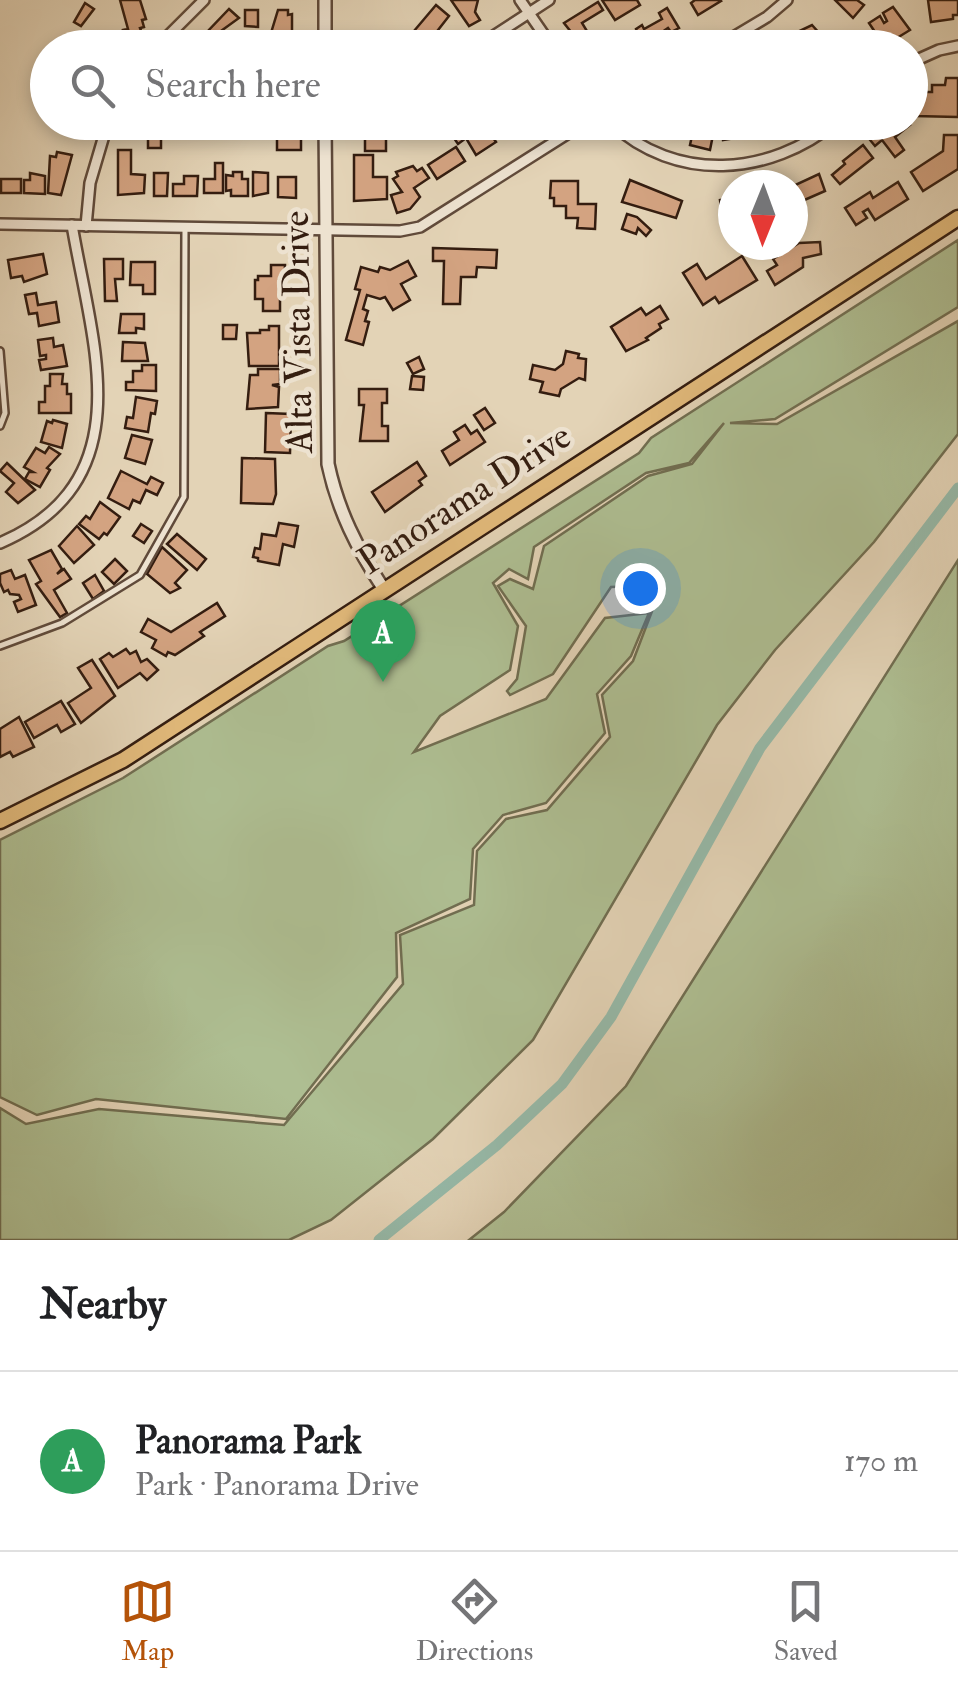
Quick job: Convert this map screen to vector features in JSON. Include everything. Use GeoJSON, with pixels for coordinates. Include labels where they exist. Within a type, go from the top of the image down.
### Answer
{"type":"FeatureCollection","features":[{"type":"Feature","properties":{"kind":"main road","name":"Panorama Drive"},"geometry":{"type":"LineString","coordinates":[[0,821],[123,760],[958,218]]}},
{"type":"Feature","properties":{"kind":"street"},"geometry":{"type":"LineString","coordinates":[[174,30],[204,0]]}},
{"type":"Feature","properties":{"kind":"street"},"geometry":{"type":"LineString","coordinates":[[325,0],[325,30]]}},
{"type":"Feature","properties":{"kind":"street"},"geometry":{"type":"LineString","coordinates":[[520,0],[541,30]]}},
{"type":"Feature","properties":{"kind":"street"},"geometry":{"type":"LineString","coordinates":[[503,30],[548,0]]}},
{"type":"Feature","properties":{"kind":"street"},"geometry":{"type":"LineString","coordinates":[[745,30],[788,0]]}},
{"type":"Feature","properties":{"kind":"street"},"geometry":{"type":"LineString","coordinates":[[928,55],[958,46]]}},
{"type":"Feature","properties":{"kind":"street"},"geometry":{"type":"LineString","coordinates":[[86,226],[92,171],[102,140]]}},
{"type":"Feature","properties":{"kind":"street","name":"Alta Vista Drive"},"geometry":{"type":"LineString","coordinates":[[325,140],[328,464],[350,535],[383,588]]}},
{"type":"Feature","properties":{"kind":"street"},"geometry":{"type":"LineString","coordinates":[[0,224],[400,232],[420,227],[558,140]]}},
{"type":"Feature","properties":{"kind":"street"},"geometry":{"type":"LineString","coordinates":[[636,140],[672,159],[715,167],[748,165],[781,156],[812,140]]}},
{"type":"Feature","properties":{"kind":"street"},"geometry":{"type":"LineString","coordinates":[[0,543],[36,524],[77,480],[98,424],[99,388],[72,226]]}},
{"type":"Feature","properties":{"kind":"lane"},"geometry":{"type":"LineString","coordinates":[[0,646],[62,623],[140,575],[184,497],[186,227]]}},
{"type":"Feature","properties":{"kind":"lane"},"geometry":{"type":"LineString","coordinates":[[0,351],[6,413],[0,426]]}},
{"type":"Feature","properties":{"kind":"green space"},"geometry":{"type":"Polygon","coordinates":[[[958,240],[958,307],[775,419],[730,423],[777,424],[958,321],[958,434],[874,542],[775,650],[717,725],[533,1040],[433,1139],[331,1220],[289,1240],[0,1240],[0,1108],[26,1124],[99,1109],[284,1125],[403,984],[400,935],[474,905],[477,851],[506,819],[547,810],[610,737],[602,695],[633,661],[662,585],[611,587],[553,674],[510,695],[507,691],[517,679],[526,626],[498,586],[510,579],[533,589],[544,546],[648,476],[692,464],[724,423],[689,463],[646,473],[534,547],[528,579],[509,569],[493,583],[518,626],[510,670],[440,716],[414,752],[546,699],[605,618],[649,613],[631,656],[597,694],[605,733],[546,803],[503,815],[473,849],[470,899],[396,933],[397,977],[286,1119],[96,1099],[37,1115],[0,1097],[0,840],[123,778],[328,646],[344,641],[639,453],[651,438],[958,240]]]}},
{"type":"Feature","properties":{"kind":"green space"},"geometry":{"type":"Polygon","coordinates":[[[958,560],[958,1240],[469,1240],[504,1212],[626,1086],[958,560]]]}},
{"type":"Feature","properties":{"kind":"building"},"geometry":{"type":"Polygon","coordinates":[[[120,0],[140,0],[146,19],[142,20],[144,27],[123,30],[128,29],[120,0]]]}},
{"type":"Feature","properties":{"kind":"building"},"geometry":{"type":"Polygon","coordinates":[[[451,0],[478,0],[475,12],[480,20],[469,26],[451,0]]]}},
{"type":"Feature","properties":{"kind":"building"},"geometry":{"type":"Polygon","coordinates":[[[602,0],[637,0],[640,5],[615,20],[602,0]]]}},
{"type":"Feature","properties":{"kind":"building"},"geometry":{"type":"Polygon","coordinates":[[[835,0],[857,0],[864,5],[853,18],[835,0]]]}},
{"type":"Feature","properties":{"kind":"building"},"geometry":{"type":"Polygon","coordinates":[[[928,0],[958,0],[958,15],[931,22],[928,0]]]}},
{"type":"Feature","properties":{"kind":"building"},"geometry":{"type":"Polygon","coordinates":[[[721,1],[698,15],[691,3],[721,1]]]}},
{"type":"Feature","properties":{"kind":"building"},"geometry":{"type":"Polygon","coordinates":[[[598,2],[603,10],[582,23],[586,30],[570,30],[564,23],[598,2]]]}},
{"type":"Feature","properties":{"kind":"building"},"geometry":{"type":"Polygon","coordinates":[[[85,3],[94,9],[81,26],[74,22],[85,3]]]}},
{"type":"Feature","properties":{"kind":"building"},"geometry":{"type":"Polygon","coordinates":[[[436,5],[449,16],[438,30],[415,30],[436,5]]]}},
{"type":"Feature","properties":{"kind":"building"},"geometry":{"type":"Polygon","coordinates":[[[893,7],[910,30],[874,30],[869,23],[880,16],[884,23],[887,21],[883,13],[893,7]]]}},
{"type":"Feature","properties":{"kind":"building"},"geometry":{"type":"Polygon","coordinates":[[[667,8],[679,28],[636,30],[662,19],[659,13],[667,8]]]}},
{"type":"Feature","properties":{"kind":"building"},"geometry":{"type":"Polygon","coordinates":[[[229,9],[239,18],[222,30],[209,30],[229,9]]]}},
{"type":"Feature","properties":{"kind":"building"},"geometry":{"type":"Polygon","coordinates":[[[245,10],[258,10],[258,27],[245,26],[245,10]]]}},
{"type":"Feature","properties":{"kind":"building"},"geometry":{"type":"Polygon","coordinates":[[[278,10],[292,14],[292,30],[272,30],[278,10]]]}},
{"type":"Feature","properties":{"kind":"building"},"geometry":{"type":"Polygon","coordinates":[[[946,78],[958,78],[958,117],[928,116],[928,92],[932,92],[932,85],[945,85],[946,78]]]}},
{"type":"Feature","properties":{"kind":"building"},"geometry":{"type":"Polygon","coordinates":[[[944,135],[958,135],[958,169],[923,191],[911,172],[943,151],[944,135]]]}},
{"type":"Feature","properties":{"kind":"building"},"geometry":{"type":"Polygon","coordinates":[[[148,140],[161,140],[161,148],[148,148],[148,140]]]}},
{"type":"Feature","properties":{"kind":"building"},"geometry":{"type":"Polygon","coordinates":[[[277,140],[301,140],[301,150],[277,150],[277,140]]]}},
{"type":"Feature","properties":{"kind":"building"},"geometry":{"type":"Polygon","coordinates":[[[365,140],[386,140],[386,151],[365,151],[365,140]]]}},
{"type":"Feature","properties":{"kind":"building"},"geometry":{"type":"Polygon","coordinates":[[[467,140],[495,140],[496,142],[476,155],[467,140]]]}},
{"type":"Feature","properties":{"kind":"building"},"geometry":{"type":"Polygon","coordinates":[[[691,140],[712,140],[710,150],[690,145],[691,140]]]}},
{"type":"Feature","properties":{"kind":"building"},"geometry":{"type":"Polygon","coordinates":[[[882,140],[897,140],[904,150],[895,157],[882,140]]]}},
{"type":"Feature","properties":{"kind":"building"},"geometry":{"type":"Polygon","coordinates":[[[863,145],[873,158],[840,184],[832,175],[863,145]]]}},
{"type":"Feature","properties":{"kind":"building"},"geometry":{"type":"Polygon","coordinates":[[[456,147],[465,161],[437,179],[428,165],[456,147]]]}},
{"type":"Feature","properties":{"kind":"building"},"geometry":{"type":"Polygon","coordinates":[[[118,150],[131,150],[131,174],[145,175],[144,193],[118,195],[118,150]]]}},
{"type":"Feature","properties":{"kind":"building"},"geometry":{"type":"Polygon","coordinates":[[[57,152],[72,155],[61,195],[48,193],[50,156],[56,157],[57,152]]]}},
{"type":"Feature","properties":{"kind":"building"},"geometry":{"type":"Polygon","coordinates":[[[354,155],[373,155],[373,177],[387,177],[387,199],[354,201],[354,155]]]}},
{"type":"Feature","properties":{"kind":"building"},"geometry":{"type":"Polygon","coordinates":[[[215,163],[223,163],[223,193],[204,193],[204,179],[215,179],[215,163]]]}},
{"type":"Feature","properties":{"kind":"building"},"geometry":{"type":"Polygon","coordinates":[[[413,166],[417,171],[422,168],[429,178],[414,188],[420,197],[410,209],[397,213],[391,195],[402,192],[393,179],[398,176],[396,172],[413,166]]]}},
{"type":"Feature","properties":{"kind":"building"},"geometry":{"type":"Polygon","coordinates":[[[233,172],[242,172],[242,179],[248,179],[248,196],[231,196],[231,190],[226,191],[226,175],[233,176],[233,172]]]}},
{"type":"Feature","properties":{"kind":"building"},"geometry":{"type":"Polygon","coordinates":[[[253,172],[268,173],[268,193],[253,196],[253,172]]]}},
{"type":"Feature","properties":{"kind":"building"},"geometry":{"type":"Polygon","coordinates":[[[30,173],[45,176],[45,194],[24,193],[24,180],[30,180],[30,173]]]}},
{"type":"Feature","properties":{"kind":"building"},"geometry":{"type":"Polygon","coordinates":[[[154,173],[168,173],[167,196],[154,196],[154,173]]]}},
{"type":"Feature","properties":{"kind":"building"},"geometry":{"type":"Polygon","coordinates":[[[819,174],[825,191],[808,198],[808,179],[819,174]]]}},
{"type":"Feature","properties":{"kind":"building"},"geometry":{"type":"Polygon","coordinates":[[[184,176],[198,176],[197,196],[173,196],[173,184],[184,184],[184,176]]]}},
{"type":"Feature","properties":{"kind":"building"},"geometry":{"type":"Polygon","coordinates":[[[278,177],[296,177],[296,198],[278,197],[278,177]]]}},
{"type":"Feature","properties":{"kind":"building"},"geometry":{"type":"Polygon","coordinates":[[[1,179],[21,179],[21,193],[1,193],[1,179]]]}},
{"type":"Feature","properties":{"kind":"building"},"geometry":{"type":"Polygon","coordinates":[[[630,180],[682,201],[676,218],[622,202],[630,180]]]}},
{"type":"Feature","properties":{"kind":"building"},"geometry":{"type":"Polygon","coordinates":[[[551,181],[578,181],[578,204],[596,204],[595,229],[577,228],[578,218],[566,218],[566,206],[554,206],[554,198],[550,198],[551,181]]]}},
{"type":"Feature","properties":{"kind":"building"},"geometry":{"type":"Polygon","coordinates":[[[898,182],[908,199],[875,220],[868,209],[863,212],[867,218],[856,225],[845,208],[870,192],[873,198],[898,182]]]}},
{"type":"Feature","properties":{"kind":"building"},"geometry":{"type":"Polygon","coordinates":[[[627,214],[637,217],[651,230],[646,236],[638,228],[636,234],[622,229],[627,214]]]}},
{"type":"Feature","properties":{"kind":"building"},"geometry":{"type":"Polygon","coordinates":[[[820,242],[821,254],[808,257],[808,243],[820,242]]]}},
{"type":"Feature","properties":{"kind":"building"},"geometry":{"type":"Polygon","coordinates":[[[433,248],[497,250],[496,268],[477,267],[476,277],[461,277],[460,304],[443,304],[444,261],[433,261],[433,248]]]}},
{"type":"Feature","properties":{"kind":"building"},"geometry":{"type":"Polygon","coordinates":[[[43,254],[47,274],[24,282],[22,276],[11,278],[8,260],[43,254]]]}},
{"type":"Feature","properties":{"kind":"building"},"geometry":{"type":"Polygon","coordinates":[[[104,259],[123,259],[123,279],[115,279],[117,301],[105,301],[104,259]]]}},
{"type":"Feature","properties":{"kind":"building"},"geometry":{"type":"Polygon","coordinates":[[[736,260],[744,260],[757,280],[719,303],[715,297],[703,305],[683,273],[697,264],[706,279],[736,260]]]}},
{"type":"Feature","properties":{"kind":"building"},"geometry":{"type":"Polygon","coordinates":[[[774,260],[803,260],[803,267],[775,285],[767,271],[777,265],[774,260]]]}},
{"type":"Feature","properties":{"kind":"building"},"geometry":{"type":"Polygon","coordinates":[[[408,261],[416,276],[401,284],[410,300],[393,310],[385,297],[367,295],[363,309],[368,311],[365,321],[369,322],[363,345],[346,340],[360,290],[355,289],[361,267],[378,272],[380,267],[390,270],[408,261]]]}},
{"type":"Feature","properties":{"kind":"building"},"geometry":{"type":"Polygon","coordinates":[[[131,262],[155,262],[155,294],[143,294],[143,285],[130,285],[131,262]]]}},
{"type":"Feature","properties":{"kind":"building"},"geometry":{"type":"Polygon","coordinates":[[[271,265],[285,265],[280,311],[263,311],[263,299],[255,299],[255,280],[258,276],[271,276],[271,265]]]}},
{"type":"Feature","properties":{"kind":"building"},"geometry":{"type":"Polygon","coordinates":[[[36,293],[38,305],[56,302],[59,322],[39,326],[37,313],[29,314],[25,295],[36,293]]]}},
{"type":"Feature","properties":{"kind":"building"},"geometry":{"type":"Polygon","coordinates":[[[660,306],[668,319],[659,324],[661,328],[648,340],[626,351],[611,327],[641,308],[646,315],[660,306]]]}},
{"type":"Feature","properties":{"kind":"building"},"geometry":{"type":"Polygon","coordinates":[[[121,314],[144,314],[144,329],[119,333],[121,314]]]}},
{"type":"Feature","properties":{"kind":"building"},"geometry":{"type":"Polygon","coordinates":[[[223,325],[237,325],[236,339],[223,339],[223,325]]]}},
{"type":"Feature","properties":{"kind":"building"},"geometry":{"type":"Polygon","coordinates":[[[269,326],[279,326],[279,366],[249,366],[247,333],[260,333],[269,330],[269,326]]]}},
{"type":"Feature","properties":{"kind":"building"},"geometry":{"type":"Polygon","coordinates":[[[53,338],[54,347],[63,345],[67,366],[41,370],[39,360],[46,359],[46,355],[40,356],[38,340],[53,338]]]}},
{"type":"Feature","properties":{"kind":"building"},"geometry":{"type":"Polygon","coordinates":[[[123,342],[145,343],[148,361],[122,361],[123,342]]]}},
{"type":"Feature","properties":{"kind":"building"},"geometry":{"type":"Polygon","coordinates":[[[566,351],[586,359],[585,380],[579,378],[561,389],[559,396],[540,392],[543,382],[530,379],[533,365],[555,370],[563,364],[566,351]]]}},
{"type":"Feature","properties":{"kind":"building"},"geometry":{"type":"Polygon","coordinates":[[[419,357],[424,369],[413,374],[407,363],[419,357]]]}},
{"type":"Feature","properties":{"kind":"building"},"geometry":{"type":"Polygon","coordinates":[[[142,365],[156,365],[156,391],[126,390],[126,382],[133,382],[133,371],[142,371],[142,365]]]}},
{"type":"Feature","properties":{"kind":"building"},"geometry":{"type":"Polygon","coordinates":[[[258,369],[280,369],[280,384],[272,385],[279,387],[278,407],[247,409],[250,375],[258,375],[258,369]]]}},
{"type":"Feature","properties":{"kind":"building"},"geometry":{"type":"Polygon","coordinates":[[[50,374],[63,374],[62,384],[67,384],[67,394],[71,394],[71,413],[39,413],[39,402],[45,402],[45,386],[50,386],[50,374]]]}},
{"type":"Feature","properties":{"kind":"building"},"geometry":{"type":"Polygon","coordinates":[[[412,376],[424,377],[423,390],[410,389],[412,376]]]}},
{"type":"Feature","properties":{"kind":"building"},"geometry":{"type":"Polygon","coordinates":[[[359,389],[387,389],[387,403],[382,403],[382,426],[388,426],[388,441],[360,441],[364,405],[359,405],[359,389]]]}},
{"type":"Feature","properties":{"kind":"building"},"geometry":{"type":"Polygon","coordinates":[[[136,397],[157,401],[148,432],[125,428],[127,417],[133,418],[136,397]]]}},
{"type":"Feature","properties":{"kind":"building"},"geometry":{"type":"Polygon","coordinates":[[[485,408],[495,423],[484,430],[474,415],[485,408]]]}},
{"type":"Feature","properties":{"kind":"building"},"geometry":{"type":"Polygon","coordinates":[[[266,413],[291,414],[290,453],[265,452],[266,413]]]}},
{"type":"Feature","properties":{"kind":"building"},"geometry":{"type":"Polygon","coordinates":[[[47,421],[67,424],[62,448],[41,442],[47,421]]]}},
{"type":"Feature","properties":{"kind":"building"},"geometry":{"type":"Polygon","coordinates":[[[465,425],[471,434],[477,430],[485,442],[450,465],[442,451],[459,440],[454,432],[465,425]]]}},
{"type":"Feature","properties":{"kind":"building"},"geometry":{"type":"Polygon","coordinates":[[[132,435],[152,440],[145,464],[125,458],[132,435]]]}},
{"type":"Feature","properties":{"kind":"building"},"geometry":{"type":"Polygon","coordinates":[[[49,447],[60,454],[47,468],[50,470],[40,487],[25,479],[33,472],[24,467],[36,448],[45,453],[49,447]]]}},
{"type":"Feature","properties":{"kind":"building"},"geometry":{"type":"Polygon","coordinates":[[[242,458],[275,459],[273,504],[241,503],[242,458]]]}},
{"type":"Feature","properties":{"kind":"building"},"geometry":{"type":"Polygon","coordinates":[[[417,462],[426,476],[419,481],[422,485],[385,512],[372,492],[417,462]]]}},
{"type":"Feature","properties":{"kind":"building"},"geometry":{"type":"Polygon","coordinates":[[[7,463],[35,490],[18,503],[6,492],[14,483],[0,471],[7,463]]]}},
{"type":"Feature","properties":{"kind":"building"},"geometry":{"type":"Polygon","coordinates":[[[121,471],[147,484],[151,477],[163,483],[157,495],[146,490],[140,503],[133,500],[129,509],[108,498],[121,471]]]}},
{"type":"Feature","properties":{"kind":"building"},"geometry":{"type":"Polygon","coordinates":[[[100,502],[120,517],[107,535],[104,533],[99,539],[79,524],[86,516],[90,519],[100,502]]]}},
{"type":"Feature","properties":{"kind":"building"},"geometry":{"type":"Polygon","coordinates":[[[279,523],[298,526],[294,547],[283,544],[279,565],[258,561],[253,557],[255,548],[260,549],[262,534],[276,536],[279,523]]]}},
{"type":"Feature","properties":{"kind":"building"},"geometry":{"type":"Polygon","coordinates":[[[141,524],[152,531],[144,543],[133,536],[141,524]]]}},
{"type":"Feature","properties":{"kind":"building"},"geometry":{"type":"Polygon","coordinates":[[[77,526],[94,545],[74,563],[59,546],[77,526]]]}},
{"type":"Feature","properties":{"kind":"building"},"geometry":{"type":"Polygon","coordinates":[[[177,534],[206,559],[197,570],[167,544],[177,534]]]}},
{"type":"Feature","properties":{"kind":"building"},"geometry":{"type":"Polygon","coordinates":[[[162,547],[187,570],[175,583],[180,588],[170,593],[147,574],[162,547]]]}},
{"type":"Feature","properties":{"kind":"building"},"geometry":{"type":"Polygon","coordinates":[[[51,550],[62,569],[57,574],[64,569],[71,579],[54,590],[67,613],[60,617],[36,584],[41,581],[29,560],[51,550]]]}},
{"type":"Feature","properties":{"kind":"building"},"geometry":{"type":"Polygon","coordinates":[[[115,559],[127,571],[114,584],[102,572],[115,559]]]}},
{"type":"Feature","properties":{"kind":"building"},"geometry":{"type":"Polygon","coordinates":[[[11,570],[15,579],[25,575],[36,605],[18,612],[14,602],[21,599],[19,595],[4,592],[0,583],[0,574],[11,570]]]}},
{"type":"Feature","properties":{"kind":"building"},"geometry":{"type":"Polygon","coordinates":[[[95,575],[104,591],[93,599],[83,583],[95,575]]]}},
{"type":"Feature","properties":{"kind":"building"},"geometry":{"type":"Polygon","coordinates":[[[217,603],[225,616],[175,655],[168,652],[166,656],[152,648],[156,640],[141,632],[148,619],[171,632],[217,603]]]}},
{"type":"Feature","properties":{"kind":"building"},"geometry":{"type":"Polygon","coordinates":[[[126,649],[130,654],[136,651],[141,662],[147,659],[158,670],[147,680],[140,673],[118,688],[100,659],[126,649]]]}},
{"type":"Feature","properties":{"kind":"building"},"geometry":{"type":"Polygon","coordinates":[[[92,660],[115,696],[81,723],[68,703],[91,688],[78,668],[92,660]]]}},
{"type":"Feature","properties":{"kind":"building"},"geometry":{"type":"Polygon","coordinates":[[[61,701],[75,724],[61,732],[57,725],[34,738],[25,722],[61,701]]]}},
{"type":"Feature","properties":{"kind":"building"},"geometry":{"type":"Polygon","coordinates":[[[19,717],[34,747],[13,757],[10,752],[0,757],[0,729],[19,717]]]}},
{"type":"Feature","properties":{"kind":"waterway"},"geometry":{"type":"LineString","coordinates":[[379,1240],[497,1145],[562,1084],[611,1017],[760,748],[958,488]]}},
{"type":"Feature","properties":{"kind":"place","name":"Panorama Park"},"geometry":{"type":"Point","coordinates":[383,682]}}]}
